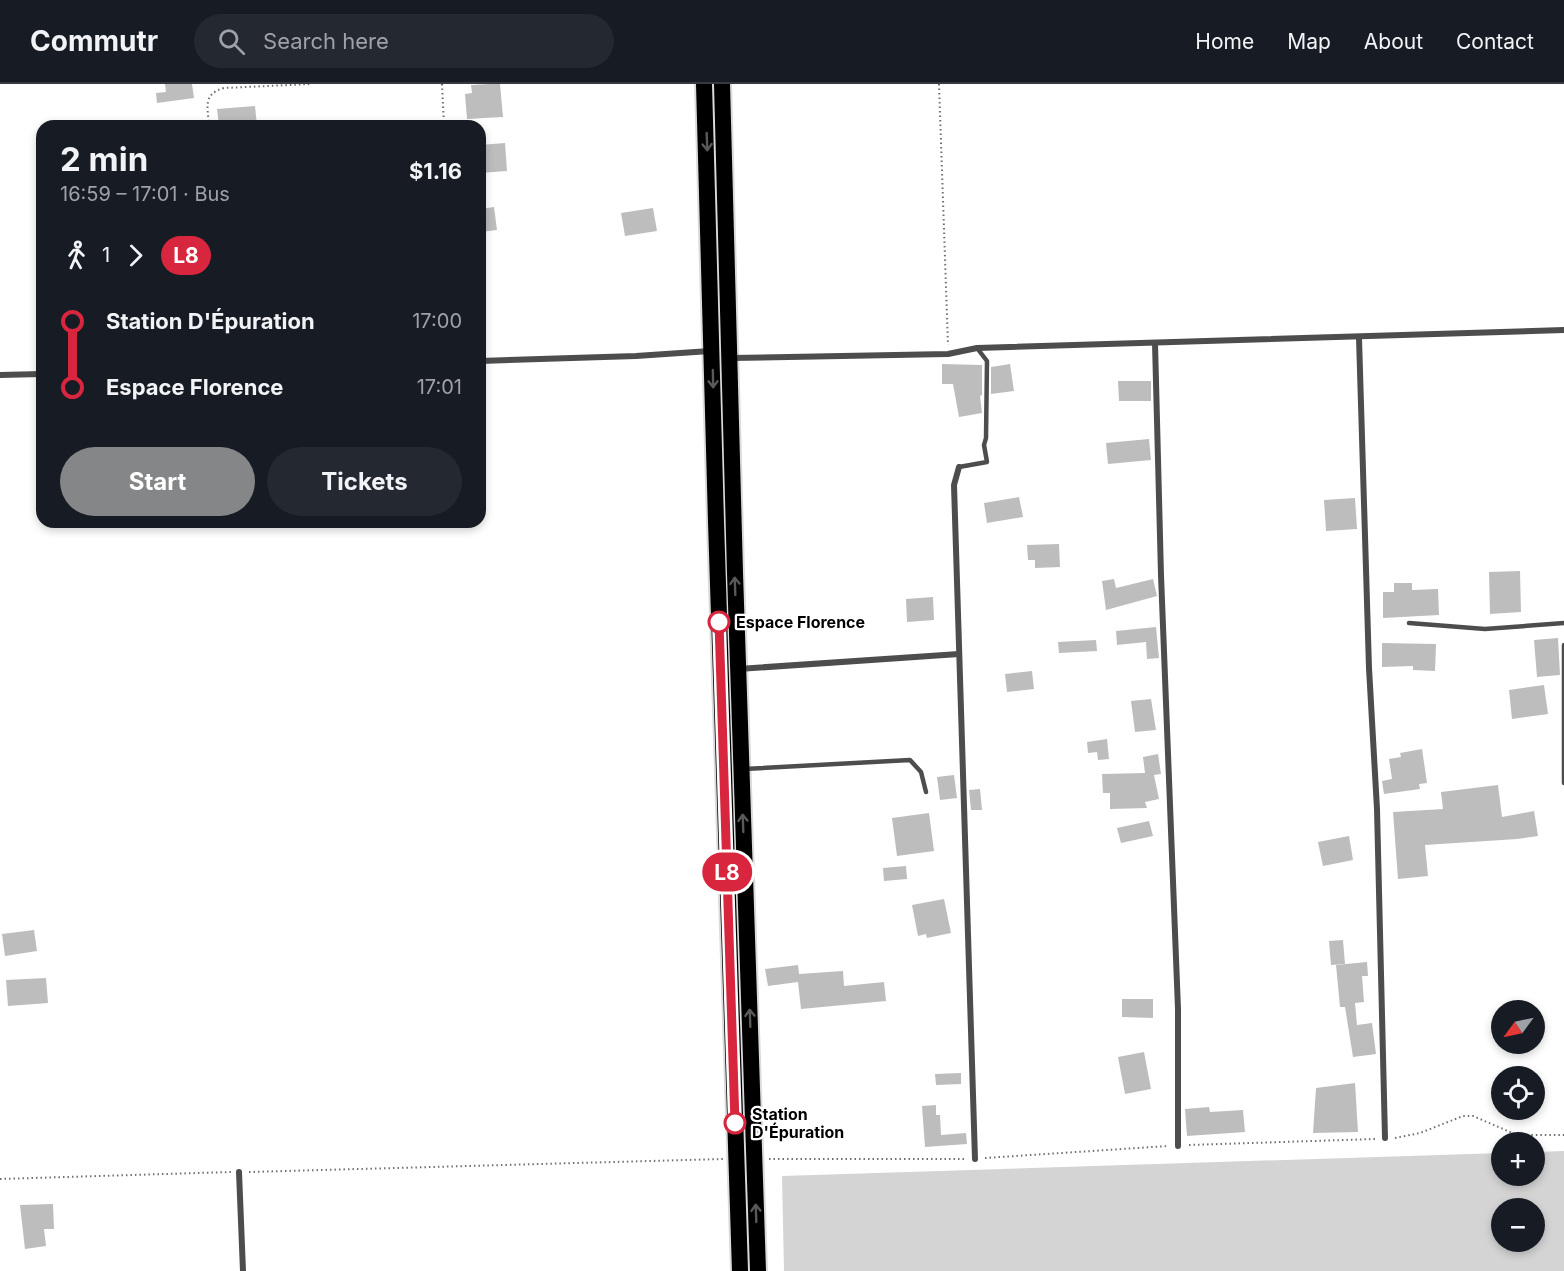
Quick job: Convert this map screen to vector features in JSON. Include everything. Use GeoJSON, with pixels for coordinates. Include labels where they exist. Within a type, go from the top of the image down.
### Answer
{"type":"FeatureCollection","features":[{"type":"Feature","properties":{"kind":"highway"},"geometry":{"type":"LineString","coordinates":[[704,84],[740,1271]]}},
{"type":"Feature","properties":{"kind":"highway"},"geometry":{"type":"LineString","coordinates":[[722,84],[758,1271]]}},
{"type":"Feature","properties":{"kind":"street"},"geometry":{"type":"LineString","coordinates":[[729,358],[948,354],[977,348],[1564,330]]}},
{"type":"Feature","properties":{"kind":"street"},"geometry":{"type":"LineString","coordinates":[[1359,338],[1377,809],[1385,1138]]}},
{"type":"Feature","properties":{"kind":"street"},"geometry":{"type":"LineString","coordinates":[[1155,343],[1161,575],[1178,1009],[1178,1146]]}},
{"type":"Feature","properties":{"kind":"street"},"geometry":{"type":"LineString","coordinates":[[486,361],[713,351]]}},
{"type":"Feature","properties":{"kind":"street"},"geometry":{"type":"LineString","coordinates":[[0,375],[36,374]]}},
{"type":"Feature","properties":{"kind":"street"},"geometry":{"type":"LineString","coordinates":[[959,467],[954,484],[975,1159]]}},
{"type":"Feature","properties":{"kind":"street"},"geometry":{"type":"LineString","coordinates":[[738,669],[959,654]]}},
{"type":"Feature","properties":{"kind":"street"},"geometry":{"type":"LineString","coordinates":[[240,1172],[243,1271]]}},
{"type":"Feature","properties":{"kind":"lane"},"geometry":{"type":"LineString","coordinates":[[959,467],[987,462],[984,445],[987,361],[977,348]]}},
{"type":"Feature","properties":{"kind":"lane"},"geometry":{"type":"LineString","coordinates":[[1409,623],[1485,629],[1564,623]]}},
{"type":"Feature","properties":{"kind":"lane"},"geometry":{"type":"LineString","coordinates":[[1564,645],[1564,783]]}},
{"type":"Feature","properties":{"kind":"lane"},"geometry":{"type":"LineString","coordinates":[[741,769],[910,760],[921,772],[926,792]]}},
{"type":"Feature","properties":{"kind":"path"},"geometry":{"type":"LineString","coordinates":[[208,120],[208,99],[216,90],[311,84]]}},
{"type":"Feature","properties":{"kind":"path"},"geometry":{"type":"LineString","coordinates":[[442,84],[444,120]]}},
{"type":"Feature","properties":{"kind":"path"},"geometry":{"type":"LineString","coordinates":[[939,84],[948,354]]}},
{"type":"Feature","properties":{"kind":"path"},"geometry":{"type":"LineString","coordinates":[[754,1159],[975,1159],[1178,1146],[1385,1138],[1420,1133],[1463,1116],[1473,1116],[1517,1135],[1564,1135]]}},
{"type":"Feature","properties":{"kind":"path"},"geometry":{"type":"LineString","coordinates":[[0,1179],[736,1158]]}},
{"type":"Feature","properties":{"kind":"shaded area"},"geometry":{"type":"Polygon","coordinates":[[[1564,1151],[1564,1271],[784,1271],[782,1176],[1491,1153],[1491,1186],[1545,1186],[1545,1152],[1564,1151]]]}},
{"type":"Feature","properties":{"kind":"building"},"geometry":{"type":"Polygon","coordinates":[[[165,84],[192,84],[194,98],[157,103],[156,93],[166,92],[165,84]]]}},
{"type":"Feature","properties":{"kind":"building"},"geometry":{"type":"Polygon","coordinates":[[[500,84],[503,117],[467,119],[465,94],[472,93],[471,85],[500,84]]]}},
{"type":"Feature","properties":{"kind":"building"},"geometry":{"type":"Polygon","coordinates":[[[255,106],[256,120],[218,120],[217,109],[255,106]]]}},
{"type":"Feature","properties":{"kind":"building"},"geometry":{"type":"Polygon","coordinates":[[[505,143],[507,171],[486,173],[486,145],[505,143]]]}},
{"type":"Feature","properties":{"kind":"building"},"geometry":{"type":"Polygon","coordinates":[[[494,207],[497,230],[486,231],[486,208],[494,207]]]}},
{"type":"Feature","properties":{"kind":"building"},"geometry":{"type":"Polygon","coordinates":[[[653,208],[657,231],[625,236],[621,213],[653,208]]]}},
{"type":"Feature","properties":{"kind":"building"},"geometry":{"type":"Polygon","coordinates":[[[942,364],[982,365],[982,395],[980,396],[982,413],[959,417],[953,384],[942,384],[942,364]]]}},
{"type":"Feature","properties":{"kind":"building"},"geometry":{"type":"Polygon","coordinates":[[[1010,364],[1014,391],[991,394],[991,367],[1010,364]]]}},
{"type":"Feature","properties":{"kind":"building"},"geometry":{"type":"Polygon","coordinates":[[[1118,381],[1151,381],[1151,401],[1119,401],[1118,381]]]}},
{"type":"Feature","properties":{"kind":"building"},"geometry":{"type":"Polygon","coordinates":[[[1149,439],[1151,460],[1108,464],[1106,443],[1149,439]]]}},
{"type":"Feature","properties":{"kind":"building"},"geometry":{"type":"Polygon","coordinates":[[[1019,497],[1023,517],[987,523],[984,503],[1019,497]]]}},
{"type":"Feature","properties":{"kind":"building"},"geometry":{"type":"Polygon","coordinates":[[[1355,498],[1357,529],[1326,531],[1324,500],[1355,498]]]}},
{"type":"Feature","properties":{"kind":"building"},"geometry":{"type":"Polygon","coordinates":[[[1059,544],[1060,567],[1035,568],[1035,560],[1028,560],[1027,545],[1059,544]]]}},
{"type":"Feature","properties":{"kind":"building"},"geometry":{"type":"Polygon","coordinates":[[[1520,571],[1521,612],[1490,614],[1489,572],[1520,571]]]}},
{"type":"Feature","properties":{"kind":"building"},"geometry":{"type":"Polygon","coordinates":[[[1114,579],[1116,588],[1153,579],[1157,596],[1106,610],[1102,581],[1114,579]]]}},
{"type":"Feature","properties":{"kind":"building"},"geometry":{"type":"Polygon","coordinates":[[[1394,583],[1412,583],[1412,590],[1438,589],[1439,615],[1383,618],[1383,592],[1394,592],[1394,583]]]}},
{"type":"Feature","properties":{"kind":"building"},"geometry":{"type":"Polygon","coordinates":[[[933,597],[934,620],[907,622],[906,599],[933,597]]]}},
{"type":"Feature","properties":{"kind":"building"},"geometry":{"type":"Polygon","coordinates":[[[1156,627],[1159,658],[1147,659],[1146,642],[1117,645],[1116,631],[1156,627]]]}},
{"type":"Feature","properties":{"kind":"building"},"geometry":{"type":"Polygon","coordinates":[[[1558,638],[1560,675],[1537,677],[1534,640],[1558,638]]]}},
{"type":"Feature","properties":{"kind":"building"},"geometry":{"type":"Polygon","coordinates":[[[1096,640],[1097,651],[1059,653],[1058,642],[1096,640]]]}},
{"type":"Feature","properties":{"kind":"building"},"geometry":{"type":"Polygon","coordinates":[[[1382,643],[1436,644],[1435,671],[1413,670],[1413,666],[1382,667],[1382,643]]]}},
{"type":"Feature","properties":{"kind":"building"},"geometry":{"type":"Polygon","coordinates":[[[1032,671],[1034,689],[1007,692],[1005,674],[1032,671]]]}},
{"type":"Feature","properties":{"kind":"building"},"geometry":{"type":"Polygon","coordinates":[[[1544,685],[1548,714],[1512,719],[1509,690],[1544,685]]]}},
{"type":"Feature","properties":{"kind":"building"},"geometry":{"type":"Polygon","coordinates":[[[1151,699],[1156,730],[1135,732],[1131,701],[1151,699]]]}},
{"type":"Feature","properties":{"kind":"building"},"geometry":{"type":"Polygon","coordinates":[[[1107,739],[1109,759],[1098,760],[1097,752],[1088,753],[1087,742],[1107,739]]]}},
{"type":"Feature","properties":{"kind":"building"},"geometry":{"type":"Polygon","coordinates":[[[1422,749],[1427,783],[1419,784],[1420,789],[1384,794],[1382,781],[1392,779],[1389,759],[1401,757],[1400,753],[1422,749]]]}},
{"type":"Feature","properties":{"kind":"building"},"geometry":{"type":"Polygon","coordinates":[[[1158,754],[1161,774],[1154,775],[1159,799],[1145,802],[1147,808],[1110,809],[1110,793],[1103,793],[1102,774],[1145,773],[1143,757],[1158,754]]]}},
{"type":"Feature","properties":{"kind":"building"},"geometry":{"type":"Polygon","coordinates":[[[954,775],[957,798],[940,800],[937,777],[954,775]]]}},
{"type":"Feature","properties":{"kind":"building"},"geometry":{"type":"Polygon","coordinates":[[[1498,785],[1502,817],[1534,811],[1538,836],[1425,845],[1428,876],[1398,879],[1393,812],[1443,809],[1441,792],[1498,785]]]}},
{"type":"Feature","properties":{"kind":"building"},"geometry":{"type":"Polygon","coordinates":[[[980,789],[982,810],[971,810],[969,790],[980,789]]]}},
{"type":"Feature","properties":{"kind":"building"},"geometry":{"type":"Polygon","coordinates":[[[929,813],[934,851],[897,856],[892,818],[929,813]]]}},
{"type":"Feature","properties":{"kind":"building"},"geometry":{"type":"Polygon","coordinates":[[[1149,821],[1153,836],[1121,843],[1117,828],[1149,821]]]}},
{"type":"Feature","properties":{"kind":"building"},"geometry":{"type":"Polygon","coordinates":[[[1349,836],[1353,860],[1323,866],[1318,842],[1349,836]]]}},
{"type":"Feature","properties":{"kind":"building"},"geometry":{"type":"Polygon","coordinates":[[[906,866],[907,879],[884,881],[883,868],[906,866]]]}},
{"type":"Feature","properties":{"kind":"building"},"geometry":{"type":"Polygon","coordinates":[[[944,899],[951,933],[927,938],[926,934],[918,936],[912,905],[944,899]]]}},
{"type":"Feature","properties":{"kind":"building"},"geometry":{"type":"Polygon","coordinates":[[[34,930],[37,951],[5,956],[2,934],[34,930]]]}},
{"type":"Feature","properties":{"kind":"building"},"geometry":{"type":"Polygon","coordinates":[[[1343,940],[1345,964],[1331,965],[1329,941],[1343,940]]]}},
{"type":"Feature","properties":{"kind":"building"},"geometry":{"type":"Polygon","coordinates":[[[1367,962],[1368,976],[1362,976],[1364,1002],[1355,1003],[1357,1025],[1372,1023],[1376,1054],[1353,1057],[1345,1007],[1340,1007],[1336,965],[1367,962]]]}},
{"type":"Feature","properties":{"kind":"building"},"geometry":{"type":"Polygon","coordinates":[[[798,965],[799,974],[843,971],[844,986],[884,982],[886,1001],[801,1009],[798,982],[768,986],[765,969],[798,965]]]}},
{"type":"Feature","properties":{"kind":"building"},"geometry":{"type":"Polygon","coordinates":[[[46,978],[48,1003],[8,1006],[6,980],[46,978]]]}},
{"type":"Feature","properties":{"kind":"building"},"geometry":{"type":"Polygon","coordinates":[[[1122,999],[1153,999],[1153,1018],[1122,1017],[1122,999]]]}},
{"type":"Feature","properties":{"kind":"building"},"geometry":{"type":"Polygon","coordinates":[[[1144,1052],[1151,1089],[1125,1094],[1118,1057],[1144,1052]]]}},
{"type":"Feature","properties":{"kind":"building"},"geometry":{"type":"Polygon","coordinates":[[[961,1073],[961,1084],[936,1085],[935,1074],[961,1073]]]}},
{"type":"Feature","properties":{"kind":"building"},"geometry":{"type":"Polygon","coordinates":[[[1355,1083],[1358,1132],[1313,1133],[1316,1088],[1355,1083]]]}},
{"type":"Feature","properties":{"kind":"building"},"geometry":{"type":"Polygon","coordinates":[[[936,1105],[936,1115],[940,1115],[941,1135],[966,1133],[967,1144],[925,1147],[922,1106],[936,1105]]]}},
{"type":"Feature","properties":{"kind":"building"},"geometry":{"type":"Polygon","coordinates":[[[1209,1107],[1210,1112],[1243,1110],[1245,1132],[1187,1136],[1185,1109],[1209,1107]]]}},
{"type":"Feature","properties":{"kind":"building"},"geometry":{"type":"Polygon","coordinates":[[[53,1204],[54,1229],[44,1229],[46,1246],[25,1249],[20,1205],[53,1204]]]}},
{"type":"Feature","properties":{"kind":"bus line","name":"L8"},"geometry":{"type":"LineString","coordinates":[[719,622],[735,1123]]}},
{"type":"Feature","properties":{"kind":"place","name":"Espace Florence"},"geometry":{"type":"Point","coordinates":[719,622]}},
{"type":"Feature","properties":{"kind":"place","name":"Station D'Épuration"},"geometry":{"type":"Point","coordinates":[735,1123]}}]}
